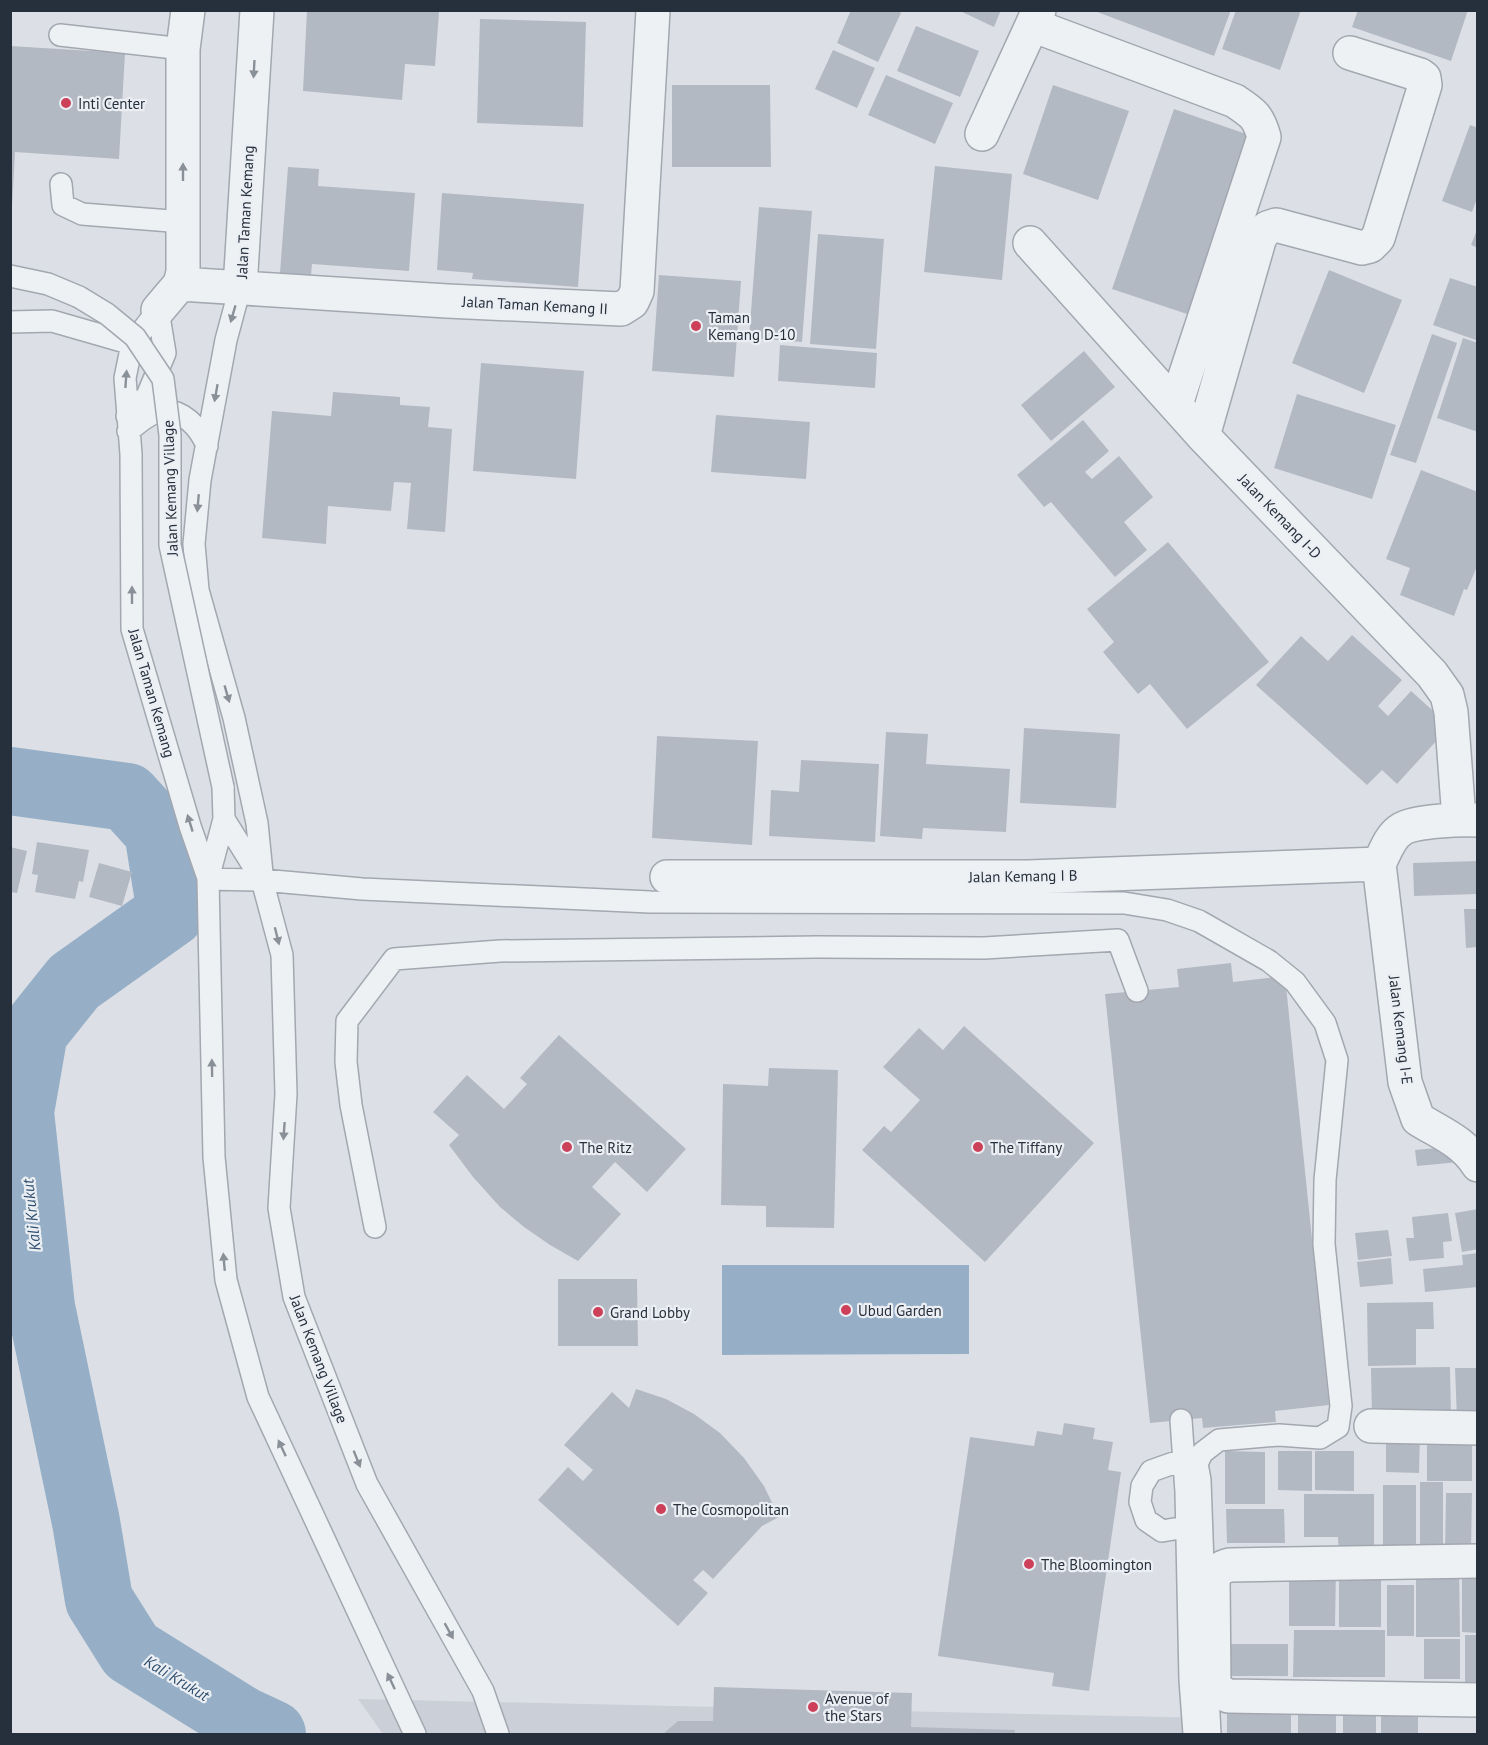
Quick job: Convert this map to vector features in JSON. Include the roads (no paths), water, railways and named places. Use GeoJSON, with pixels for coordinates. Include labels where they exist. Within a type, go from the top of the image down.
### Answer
{"type":"FeatureCollection","features":[{"type":"Feature","properties":{"kind":"street"},"geometry":{"type":"LineString","coordinates":[[180,284],[183,272],[183,49],[188,10]]}},
{"type":"Feature","properties":{"kind":"street","name":"Jalan Taman Kemang"},"geometry":{"type":"LineString","coordinates":[[240,288],[257,10]]}},
{"type":"Feature","properties":{"kind":"street","name":"Jalan Taman Kemang II"},"geometry":{"type":"LineString","coordinates":[[180,284],[621,309],[632,302],[637,291],[653,10]]}},
{"type":"Feature","properties":{"kind":"street"},"geometry":{"type":"LineString","coordinates":[[982,134],[1036,18],[1235,101],[1250,111],[1259,121],[1264,137],[1176,404]]}},
{"type":"Feature","properties":{"kind":"street"},"geometry":{"type":"LineString","coordinates":[[1203,436],[1260,237],[1267,228],[1276,225],[1362,248],[1370,246],[1378,238],[1425,85],[1424,78],[1350,53]]}},
{"type":"Feature","properties":{"kind":"street","name":"Jalan Kemang I-D"},"geometry":{"type":"LineString","coordinates":[[1030,243],[1203,436],[1432,674],[1447,695],[1468,819]]}},
{"type":"Feature","properties":{"kind":"street","name":"Jalan Taman Kemang"},"geometry":{"type":"LineString","coordinates":[[158,310],[180,284]]}},
{"type":"Feature","properties":{"kind":"street"},"geometry":{"type":"LineString","coordinates":[[1379,864],[1391,840],[1403,828],[1468,819]]}},
{"type":"Feature","properties":{"kind":"street","name":"Jalan Kemang I B"},"geometry":{"type":"LineString","coordinates":[[667,876],[1029,877],[1379,864]]}},
{"type":"Feature","properties":{"kind":"street","name":"Jalan Kemang I-E"},"geometry":{"type":"LineString","coordinates":[[1379,864],[1405,1082],[1418,1119],[1465,1147],[1478,1165]]}},
{"type":"Feature","properties":{"kind":"street"},"geometry":{"type":"LineString","coordinates":[[1371,1426],[1478,1428]]}},
{"type":"Feature","properties":{"kind":"street"},"geometry":{"type":"LineString","coordinates":[[1478,1561],[1230,1565],[1217,1571],[1213,1580],[1214,1688],[1219,1693],[1228,1696],[1478,1700]]}},
{"type":"Feature","properties":{"kind":"lane"},"geometry":{"type":"LineString","coordinates":[[60,35],[183,49]]}},
{"type":"Feature","properties":{"kind":"lane"},"geometry":{"type":"LineString","coordinates":[[61,184],[63,205],[82,214],[183,222]]}},
{"type":"Feature","properties":{"kind":"lane","name":"Jalan Kemang Village"},"geometry":{"type":"LineString","coordinates":[[10,276],[48,284],[79,297],[107,314],[135,338],[163,379],[170,435],[170,545],[223,787],[224,819],[208,879],[214,1156],[226,1280],[258,1397],[416,1734]]}},
{"type":"Feature","properties":{"kind":"lane","name":"Jalan Taman Kemang"},"geometry":{"type":"LineString","coordinates":[[240,288],[226,340],[200,480],[194,544],[198,590],[238,740],[257,823],[262,880]]}},
{"type":"Feature","properties":{"kind":"lane"},"geometry":{"type":"LineString","coordinates":[[128,424],[147,396],[165,353],[158,310]]}},
{"type":"Feature","properties":{"kind":"lane","name":"Jalan Taman Kemang"},"geometry":{"type":"LineString","coordinates":[[158,310],[132,344],[125,378],[131,454],[132,629],[190,826],[208,879]]}},
{"type":"Feature","properties":{"kind":"lane"},"geometry":{"type":"LineString","coordinates":[[10,322],[52,321],[132,344]]}},
{"type":"Feature","properties":{"kind":"lane"},"geometry":{"type":"LineString","coordinates":[[128,424],[161,411],[177,412],[193,423],[207,446]]}},
{"type":"Feature","properties":{"kind":"lane","name":"Jalan Kemang Village"},"geometry":{"type":"LineString","coordinates":[[224,819],[262,880],[282,955],[286,1094],[279,1208],[294,1297],[367,1484],[483,1691],[498,1734]]}},
{"type":"Feature","properties":{"kind":"lane"},"geometry":{"type":"LineString","coordinates":[[208,879],[262,880],[362,889],[650,902],[1124,903],[1167,910],[1199,921],[1269,961],[1295,982],[1325,1023],[1337,1060],[1325,1180],[1324,1244],[1341,1406],[1338,1427],[1320,1438],[1279,1435],[1219,1440],[1202,1453],[1197,1464],[1200,1480],[1210,1734]]}},
{"type":"Feature","properties":{"kind":"lane"},"geometry":{"type":"LineString","coordinates":[[375,1227],[351,1105],[346,1062],[347,1021],[394,959],[500,951],[817,947],[984,948],[1118,940],[1137,991]]}},
{"type":"Feature","properties":{"kind":"lane"},"geometry":{"type":"LineString","coordinates":[[1181,1420],[1194,1734]]}},
{"type":"Feature","properties":{"kind":"lane"},"geometry":{"type":"LineString","coordinates":[[1182,1460],[1151,1472],[1142,1486],[1140,1502],[1146,1520],[1162,1531],[1186,1527]]}},
{"type":"Feature","properties":{"kind":"water","name":"Ubud Garden"},"geometry":{"type":"Polygon","coordinates":[[[722,1265],[969,1265],[969,1354],[722,1355],[722,1265]]]}},
{"type":"Feature","properties":{"kind":"waterway","name":"Kali Krukut"},"geometry":{"type":"LineString","coordinates":[[10,781],[127,797],[158,831],[171,913],[74,982],[34,1032],[20,1112],[41,1307],[86,1522],[99,1600],[131,1651],[242,1720],[272,1734]]}},
{"type":"Feature","properties":{"kind":"place","name":"Inti Center"},"geometry":{"type":"Point","coordinates":[66,103]}},
{"type":"Feature","properties":{"kind":"place","name":"Taman Kemang D-10"},"geometry":{"type":"Point","coordinates":[696,326]}},
{"type":"Feature","properties":{"kind":"place","name":"The Ritz"},"geometry":{"type":"Point","coordinates":[567,1147]}},
{"type":"Feature","properties":{"kind":"place","name":"The Tiffany"},"geometry":{"type":"Point","coordinates":[978,1147]}},
{"type":"Feature","properties":{"kind":"place","name":"Ubud Garden"},"geometry":{"type":"Point","coordinates":[846,1310]}},
{"type":"Feature","properties":{"kind":"place","name":"Grand Lobby"},"geometry":{"type":"Point","coordinates":[598,1312]}},
{"type":"Feature","properties":{"kind":"place","name":"The Cosmopolitan"},"geometry":{"type":"Point","coordinates":[661,1509]}},
{"type":"Feature","properties":{"kind":"place","name":"The Bloomington"},"geometry":{"type":"Point","coordinates":[1029,1564]}},
{"type":"Feature","properties":{"kind":"place","name":"Avenue of the Stars"},"geometry":{"type":"Point","coordinates":[813,1707]}}]}
